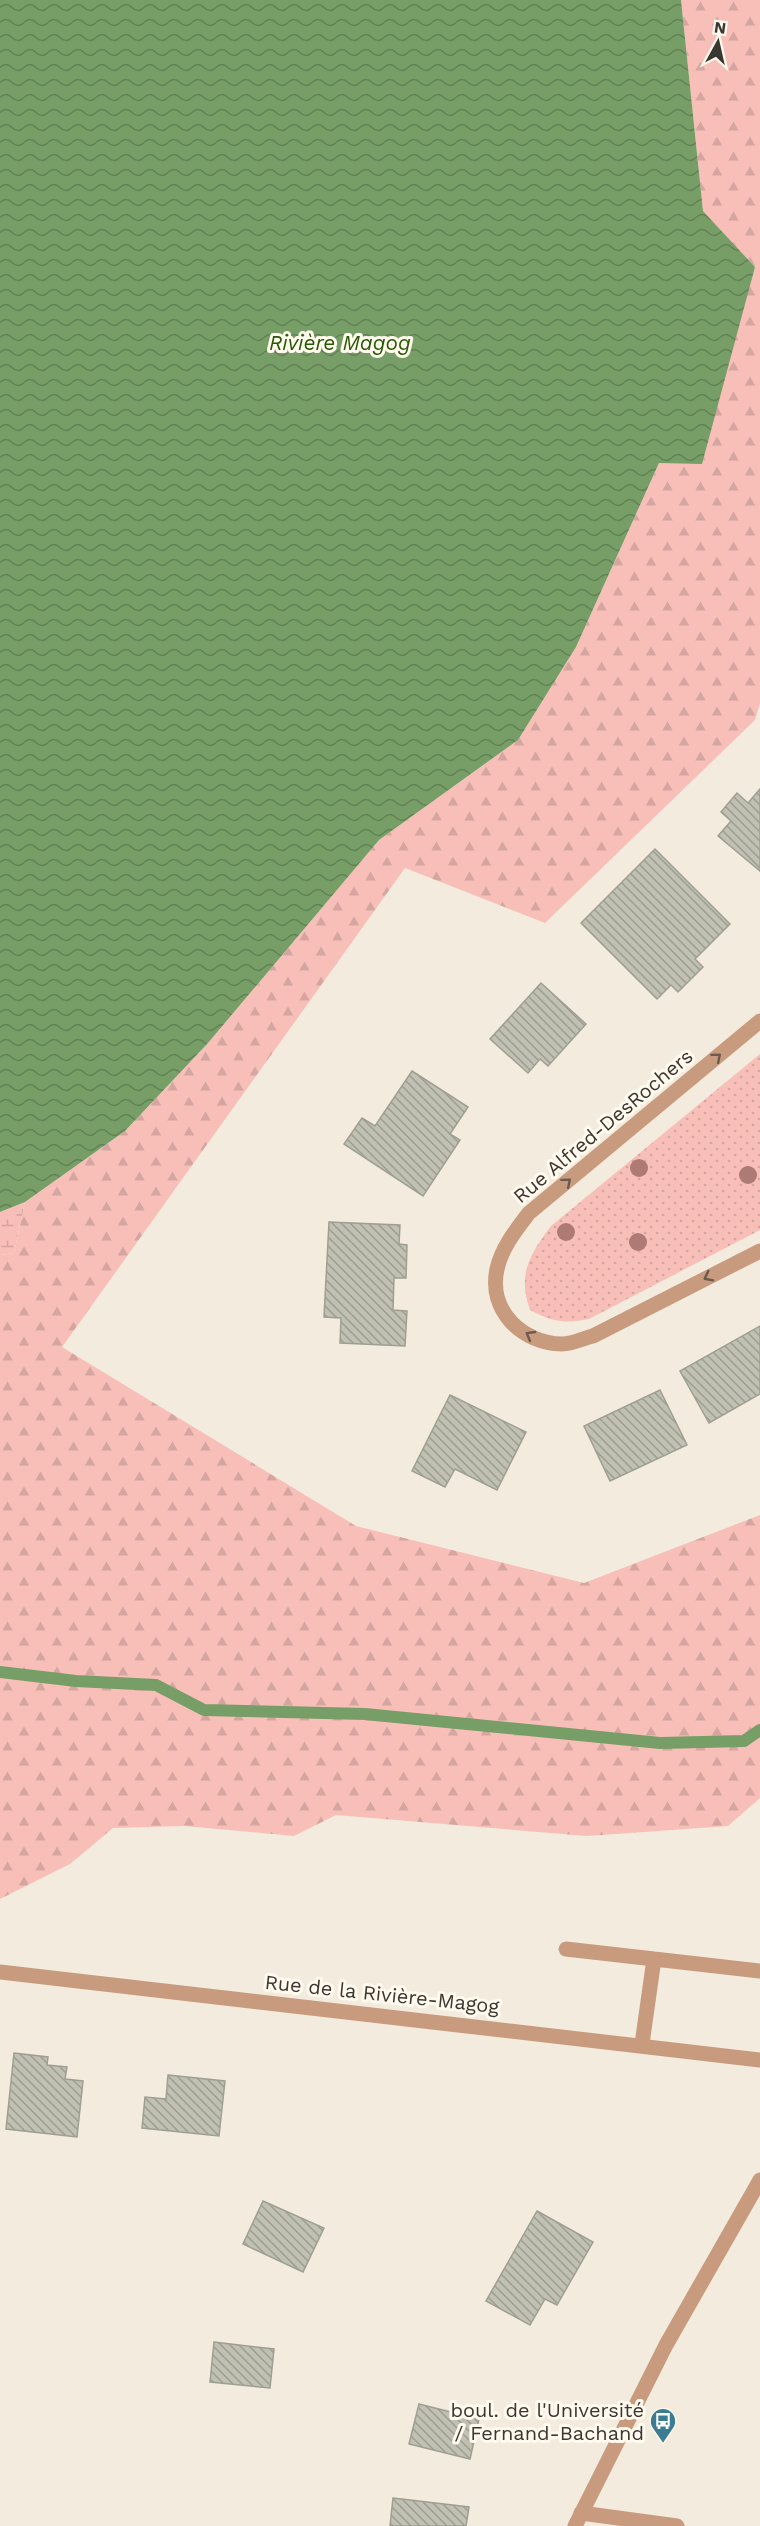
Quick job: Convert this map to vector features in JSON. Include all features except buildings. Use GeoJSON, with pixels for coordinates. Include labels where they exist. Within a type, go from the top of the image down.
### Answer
{"type":"FeatureCollection","features":[{"type":"Feature","properties":{"kind":"street","name":"Rue Alfred-DesRochers"},"geometry":{"type":"LineString","coordinates":[[760,1021],[529,1213],[510,1237],[497,1269],[497,1295],[503,1314],[517,1328],[537,1340],[564,1344],[594,1336],[760,1251]]}},
{"type":"Feature","properties":{"kind":"street"},"geometry":{"type":"LineString","coordinates":[[566,1949],[760,1971]]}},
{"type":"Feature","properties":{"kind":"street"},"geometry":{"type":"LineString","coordinates":[[642,2044],[654,1959]]}},
{"type":"Feature","properties":{"kind":"street","name":"Rue de la Rivière-Magog"},"geometry":{"type":"LineString","coordinates":[[0,1972],[642,2044],[760,2060]]}},
{"type":"Feature","properties":{"kind":"street"},"geometry":{"type":"LineString","coordinates":[[677,2526],[578,2520],[666,2345],[760,2180]]}},
{"type":"Feature","properties":{"kind":"green space"},"geometry":{"type":"Polygon","coordinates":[[[681,0],[760,0],[760,703],[755,720],[545,923],[405,868],[62,1347],[356,1526],[584,1583],[760,1515],[760,1798],[728,1826],[587,1836],[336,1815],[294,1836],[185,1826],[113,1828],[70,1864],[0,1899],[0,1255],[14,1253],[25,1202],[125,1131],[208,1043],[379,840],[518,740],[576,647],[659,463],[755,267],[703,211],[681,0]]]}},
{"type":"Feature","properties":{"kind":"green space"},"geometry":{"type":"Polygon","coordinates":[[[760,1054],[760,1230],[589,1319],[559,1321],[530,1310],[526,1297],[525,1275],[532,1255],[551,1226],[760,1054]]]}},
{"type":"Feature","properties":{"kind":"green space"},"geometry":{"type":"Polygon","coordinates":[[[25,1202],[14,1253],[0,1255],[0,1212],[25,1202]]]}},
{"type":"Feature","properties":{"kind":"water","name":"Rivière Magog"},"geometry":{"type":"Polygon","coordinates":[[[0,0],[681,0],[703,211],[755,267],[702,464],[659,463],[576,647],[518,740],[379,840],[208,1043],[125,1131],[25,1202],[0,1212],[0,0]]]}},
{"type":"Feature","properties":{"kind":"waterway"},"geometry":{"type":"LineString","coordinates":[[0,1672],[76,1681],[156,1685],[204,1710],[365,1714],[660,1743],[744,1741],[760,1730]]}},
{"type":"Feature","properties":{"kind":"place","name":"boul. de l'Université / Fernand-Bachand"},"geometry":{"type":"Point","coordinates":[663,2444]}}]}
